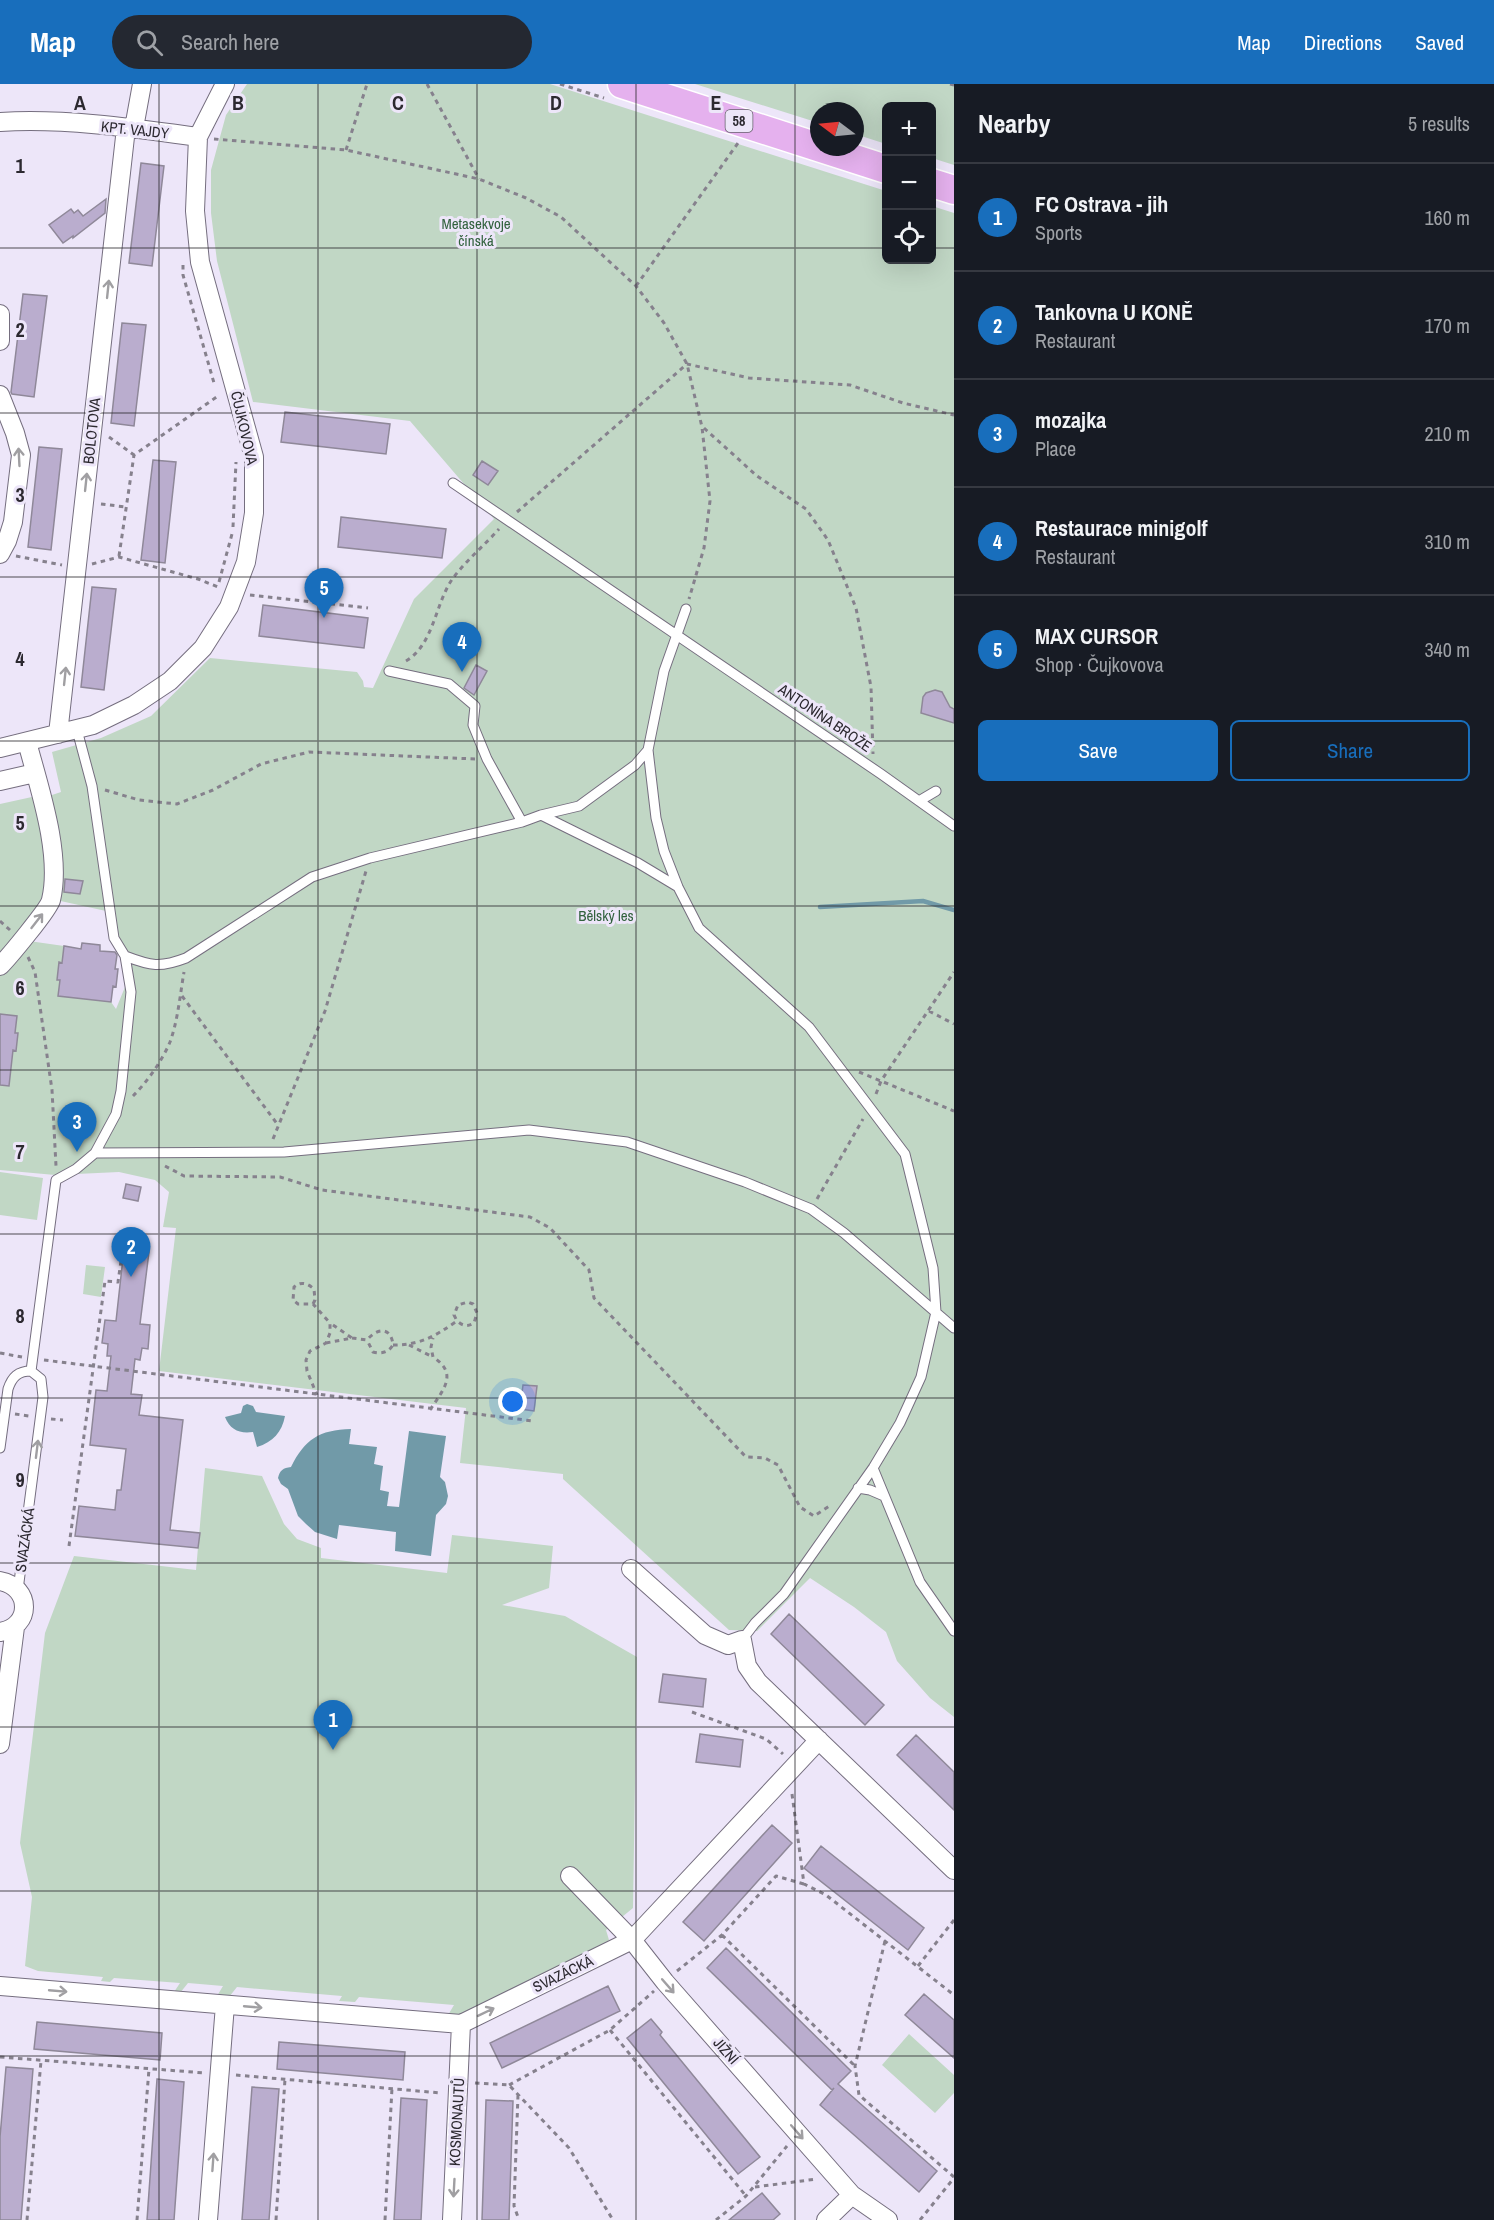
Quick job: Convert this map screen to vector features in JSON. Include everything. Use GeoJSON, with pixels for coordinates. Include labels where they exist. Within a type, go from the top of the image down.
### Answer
{"type":"FeatureCollection","features":[{"type":"Feature","properties":{"kind":"main road","name":"58"},"geometry":{"type":"LineString","coordinates":[[622,84],[882,168]]}},
{"type":"Feature","properties":{"kind":"main road"},"geometry":{"type":"LineString","coordinates":[[936,184],[954,190]]}},
{"type":"Feature","properties":{"kind":"street","name":"BOLOTOVA"},"geometry":{"type":"LineString","coordinates":[[58,734],[130,128],[141,84]]}},
{"type":"Feature","properties":{"kind":"street","name":"ČUJKOVOVA"},"geometry":{"type":"LineString","coordinates":[[0,748],[93,725],[134,705],[170,681],[203,648],[230,607],[226,590],[246,562],[254,513],[254,457],[200,262],[195,211],[205,138],[225,84]]}},
{"type":"Feature","properties":{"kind":"street","name":"KPT. VAJDY"},"geometry":{"type":"LineString","coordinates":[[0,122],[25,120],[130,128],[205,138]]}},
{"type":"Feature","properties":{"kind":"street"},"geometry":{"type":"LineString","coordinates":[[0,314],[0,341]]}},
{"type":"Feature","properties":{"kind":"street"},"geometry":{"type":"LineString","coordinates":[[0,395],[21,455],[13,522],[8,541],[0,553]]}},
{"type":"Feature","properties":{"kind":"street"},"geometry":{"type":"LineString","coordinates":[[0,966],[50,903],[55,869],[45,811],[27,742]]}},
{"type":"Feature","properties":{"kind":"street"},"geometry":{"type":"LineString","coordinates":[[0,781],[35,773]]}},
{"type":"Feature","properties":{"kind":"street"},"geometry":{"type":"LineString","coordinates":[[632,1569],[705,1635],[728,1645],[742,1640],[747,1666],[758,1682],[954,1870]]}},
{"type":"Feature","properties":{"kind":"street"},"geometry":{"type":"LineString","coordinates":[[0,1581],[18,1590],[24,1601],[20,1621],[7,1629],[0,1744]]}},
{"type":"Feature","properties":{"kind":"street","name":"SVAZÁCKÁ"},"geometry":{"type":"LineString","coordinates":[[461,2024],[632,1940],[819,1740]]}},
{"type":"Feature","properties":{"kind":"street","name":"JIŽNÍ"},"geometry":{"type":"LineString","coordinates":[[570,1876],[632,1940],[665,1982],[852,2195],[888,2220]]}},
{"type":"Feature","properties":{"kind":"street"},"geometry":{"type":"LineString","coordinates":[[0,1986],[461,2024]]}},
{"type":"Feature","properties":{"kind":"street"},"geometry":{"type":"LineString","coordinates":[[208,2220],[225,2005]]}},
{"type":"Feature","properties":{"kind":"street","name":"KOSMONAUTŮ"},"geometry":{"type":"LineString","coordinates":[[452,2220],[461,2024]]}},
{"type":"Feature","properties":{"kind":"street"},"geometry":{"type":"LineString","coordinates":[[826,2220],[852,2195]]}},
{"type":"Feature","properties":{"kind":"lane","name":"ANTONÍNA BROŽE"},"geometry":{"type":"LineString","coordinates":[[453,483],[954,826]]}},
{"type":"Feature","properties":{"kind":"lane"},"geometry":{"type":"LineString","coordinates":[[686,609],[664,672],[648,750],[656,818],[664,851],[678,887],[699,928],[809,1028],[905,1154],[933,1268],[936,1312],[921,1377],[900,1423],[873,1468],[784,1594],[755,1623],[742,1640]]}},
{"type":"Feature","properties":{"kind":"lane"},"geometry":{"type":"LineString","coordinates":[[389,671],[448,684],[475,706],[473,725],[487,759],[522,822]]}},
{"type":"Feature","properties":{"kind":"lane"},"geometry":{"type":"LineString","coordinates":[[0,1448],[11,1380],[17,1374],[31,1371],[56,1180],[76,1169],[95,1153],[116,1114],[121,1091],[131,992],[125,956],[114,938],[92,786],[77,730]]}},
{"type":"Feature","properties":{"kind":"lane"},"geometry":{"type":"LineString","coordinates":[[125,956],[145,963],[166,966],[186,958],[312,877],[370,858],[579,806],[635,765],[648,750]]}},
{"type":"Feature","properties":{"kind":"lane"},"geometry":{"type":"LineString","coordinates":[[919,801],[936,791]]}},
{"type":"Feature","properties":{"kind":"lane"},"geometry":{"type":"LineString","coordinates":[[541,815],[638,863],[678,887]]}},
{"type":"Feature","properties":{"kind":"lane"},"geometry":{"type":"LineString","coordinates":[[95,1153],[267,1152],[529,1130],[627,1142],[745,1182],[811,1209],[844,1233],[954,1328]]}},
{"type":"Feature","properties":{"kind":"lane","name":"SVAZÁCKÁ"},"geometry":{"type":"LineString","coordinates":[[18,1590],[43,1397],[40,1379],[31,1371]]}},
{"type":"Feature","properties":{"kind":"lane"},"geometry":{"type":"LineString","coordinates":[[873,1468],[920,1582],[954,1631]]}},
{"type":"Feature","properties":{"kind":"lane"},"geometry":{"type":"LineString","coordinates":[[858,1488],[884,1496]]}},
{"type":"Feature","properties":{"kind":"path"},"geometry":{"type":"LineString","coordinates":[[346,150],[367,84]]}},
{"type":"Feature","properties":{"kind":"path"},"geometry":{"type":"LineString","coordinates":[[427,84],[479,179]]}},
{"type":"Feature","properties":{"kind":"path"},"geometry":{"type":"LineString","coordinates":[[205,138],[346,150],[479,179],[526,198],[561,217],[636,286],[664,323],[687,364],[702,427],[710,501],[704,548],[686,609]]}},
{"type":"Feature","properties":{"kind":"path"},"geometry":{"type":"LineString","coordinates":[[636,286],[739,141]]}},
{"type":"Feature","properties":{"kind":"path"},"geometry":{"type":"LineString","coordinates":[[182,263],[183,275],[215,385]]}},
{"type":"Feature","properties":{"kind":"path"},"geometry":{"type":"LineString","coordinates":[[687,364],[749,378],[850,385],[903,403],[954,415]]}},
{"type":"Feature","properties":{"kind":"path"},"geometry":{"type":"LineString","coordinates":[[389,671],[412,657],[428,635],[452,580],[507,520],[687,364]]}},
{"type":"Feature","properties":{"kind":"path"},"geometry":{"type":"LineString","coordinates":[[119,557],[134,455],[218,396],[221,406]]}},
{"type":"Feature","properties":{"kind":"path"},"geometry":{"type":"LineString","coordinates":[[93,425],[134,455]]}},
{"type":"Feature","properties":{"kind":"path"},"geometry":{"type":"LineString","coordinates":[[702,427],[757,476],[806,509],[828,540],[856,608],[871,687],[871,741],[875,770]]}},
{"type":"Feature","properties":{"kind":"path"},"geometry":{"type":"LineString","coordinates":[[226,590],[233,531],[236,457]]}},
{"type":"Feature","properties":{"kind":"path"},"geometry":{"type":"LineString","coordinates":[[84,501],[126,507]]}},
{"type":"Feature","properties":{"kind":"path"},"geometry":{"type":"LineString","coordinates":[[0,553],[77,568],[119,557],[198,579],[226,590],[368,608]]}},
{"type":"Feature","properties":{"kind":"path"},"geometry":{"type":"LineString","coordinates":[[92,786],[140,800],[177,804],[213,790],[261,764],[309,752],[487,759]]}},
{"type":"Feature","properties":{"kind":"path"},"geometry":{"type":"LineString","coordinates":[[267,1152],[325,1011],[370,858]]}},
{"type":"Feature","properties":{"kind":"path"},"geometry":{"type":"LineString","coordinates":[[0,921],[22,940],[35,972],[51,1079],[56,1180]]}},
{"type":"Feature","properties":{"kind":"path"},"geometry":{"type":"LineString","coordinates":[[116,1114],[143,1085],[170,1042],[186,958]]}},
{"type":"Feature","properties":{"kind":"path"},"geometry":{"type":"LineString","coordinates":[[811,1209],[870,1108],[881,1081],[954,972]]}},
{"type":"Feature","properties":{"kind":"path"},"geometry":{"type":"LineString","coordinates":[[180,994],[279,1126]]}},
{"type":"Feature","properties":{"kind":"path"},"geometry":{"type":"LineString","coordinates":[[929,1011],[954,1024]]}},
{"type":"Feature","properties":{"kind":"path"},"geometry":{"type":"LineString","coordinates":[[836,1062],[954,1111]]}},
{"type":"Feature","properties":{"kind":"path"},"geometry":{"type":"LineString","coordinates":[[142,1153],[184,1176],[280,1177],[322,1190],[530,1217],[550,1228],[589,1270],[594,1298],[746,1457],[765,1458],[778,1465],[800,1507],[814,1516],[832,1504]]}},
{"type":"Feature","properties":{"kind":"path"},"geometry":{"type":"LineString","coordinates":[[69,1546],[105,1281],[118,1282],[125,1233]]}},
{"type":"Feature","properties":{"kind":"path"},"geometry":{"type":"LineString","coordinates":[[313,1304],[314,1288],[304,1282],[294,1287],[293,1300],[298,1304],[313,1304],[330,1323],[352,1338]]}},
{"type":"Feature","properties":{"kind":"path"},"geometry":{"type":"LineString","coordinates":[[468,1302],[473,1304],[477,1313],[474,1323],[463,1326],[456,1321],[454,1315],[458,1305],[468,1302]]}},
{"type":"Feature","properties":{"kind":"path"},"geometry":{"type":"LineString","coordinates":[[367,1340],[373,1352],[385,1353],[393,1345],[408,1345],[432,1338],[456,1321]]}},
{"type":"Feature","properties":{"kind":"path"},"geometry":{"type":"LineString","coordinates":[[327,1342],[330,1323]]}},
{"type":"Feature","properties":{"kind":"path"},"geometry":{"type":"LineString","coordinates":[[367,1340],[374,1332],[380,1330],[385,1331],[392,1339],[393,1345]]}},
{"type":"Feature","properties":{"kind":"path"},"geometry":{"type":"LineString","coordinates":[[317,1395],[307,1371],[306,1360],[310,1351],[327,1342],[352,1338],[367,1340]]}},
{"type":"Feature","properties":{"kind":"path"},"geometry":{"type":"LineString","coordinates":[[432,1338],[433,1357]]}},
{"type":"Feature","properties":{"kind":"path"},"geometry":{"type":"LineString","coordinates":[[408,1345],[441,1362],[446,1370],[446,1385],[430,1410]]}},
{"type":"Feature","properties":{"kind":"path"},"geometry":{"type":"LineString","coordinates":[[0,1353],[92,1367],[533,1421]]}},
{"type":"Feature","properties":{"kind":"path"},"geometry":{"type":"LineString","coordinates":[[692,1712],[766,1739],[793,1768],[804,1884]]}},
{"type":"Feature","properties":{"kind":"path"},"geometry":{"type":"LineString","coordinates":[[0,2057],[392,2088],[509,2085],[610,2030],[722,1935],[776,1876],[804,1884],[826,1895],[954,1995]]}},
{"type":"Feature","properties":{"kind":"path"},"geometry":{"type":"LineString","coordinates":[[918,1966],[954,1920]]}},
{"type":"Feature","properties":{"kind":"path"},"geometry":{"type":"LineString","coordinates":[[722,1935],[855,2066]]}},
{"type":"Feature","properties":{"kind":"path"},"geometry":{"type":"LineString","coordinates":[[885,1941],[855,2066],[859,2095],[954,2177],[920,2220]]}},
{"type":"Feature","properties":{"kind":"path"},"geometry":{"type":"LineString","coordinates":[[610,2030],[746,2196]]}},
{"type":"Feature","properties":{"kind":"path"},"geometry":{"type":"LineString","coordinates":[[27,2220],[41,2061]]}},
{"type":"Feature","properties":{"kind":"path"},"geometry":{"type":"LineString","coordinates":[[137,2220],[149,2069]]}},
{"type":"Feature","properties":{"kind":"path"},"geometry":{"type":"LineString","coordinates":[[276,2220],[285,2079]]}},
{"type":"Feature","properties":{"kind":"path"},"geometry":{"type":"LineString","coordinates":[[509,2085],[569,2148],[613,2220]]}},
{"type":"Feature","properties":{"kind":"path"},"geometry":{"type":"LineString","coordinates":[[385,2220],[392,2088]]}},
{"type":"Feature","properties":{"kind":"path"},"geometry":{"type":"LineString","coordinates":[[518,2095],[514,2206],[519,2220]]}},
{"type":"Feature","properties":{"kind":"path"},"geometry":{"type":"LineString","coordinates":[[716,2220],[746,2196],[798,2133]]}},
{"type":"Feature","properties":{"kind":"path"},"geometry":{"type":"LineString","coordinates":[[754,2187],[837,2177]]}},
{"type":"Feature","properties":{"kind":"green space","name":"Bělský les"},"geometry":{"type":"Polygon","coordinates":[[[247,84],[550,84],[882,190],[882,264],[936,264],[936,207],[954,213],[954,1717],[930,1698],[897,1661],[886,1632],[854,1607],[810,1578],[757,1631],[729,1630],[563,1479],[563,1474],[460,1463],[466,1408],[159,1371],[176,1228],[163,1227],[169,1192],[155,1180],[119,1172],[55,1175],[0,1170],[0,804],[41,795],[50,903],[22,940],[64,946],[57,979],[60,980],[59,996],[111,1002],[116,1009],[125,987],[118,940],[106,911],[56,900],[46,797],[61,792],[52,752],[101,738],[151,716],[210,658],[357,672],[364,687],[373,688],[414,599],[494,519],[410,421],[253,402],[217,261],[211,213],[211,170],[226,115],[247,84]]]}},
{"type":"Feature","properties":{"kind":"green space"},"geometry":{"type":"Polygon","coordinates":[[[695,84],[954,84],[954,165],[936,159],[936,102],[882,102],[882,143],[864,137],[864,102],[810,102],[810,120],[695,84]]]}},
{"type":"Feature","properties":{"kind":"green space"},"geometry":{"type":"Polygon","coordinates":[[[0,1172],[43,1178],[37,1220],[0,1215],[0,1172]]]}},
{"type":"Feature","properties":{"kind":"green space"},"geometry":{"type":"Polygon","coordinates":[[[86,1265],[105,1267],[101,1297],[83,1294],[86,1265]]]}},
{"type":"Feature","properties":{"kind":"green space"},"geometry":{"type":"Polygon","coordinates":[[[205,1468],[262,1476],[284,1524],[297,1539],[321,1548],[321,1558],[447,1573],[452,1535],[553,1546],[549,1588],[502,1605],[565,1616],[637,1657],[633,1908],[606,1930],[609,1940],[603,1948],[454,2017],[448,2015],[454,2005],[359,1997],[355,2002],[339,2001],[342,1996],[237,1987],[229,1997],[217,1996],[223,1986],[188,1983],[180,1993],[174,1992],[180,1983],[114,1978],[110,1982],[101,1981],[103,1977],[38,1971],[25,1966],[32,1897],[20,1843],[45,1633],[74,1556],[196,1570],[205,1468]]]}},
{"type":"Feature","properties":{"kind":"green space"},"geometry":{"type":"Polygon","coordinates":[[[909,2034],[954,2075],[954,2093],[935,2113],[882,2065],[909,2034]]]}},
{"type":"Feature","properties":{"kind":"water"},"geometry":{"type":"Polygon","coordinates":[[[247,1404],[253,1406],[256,1412],[285,1416],[276,1436],[257,1447],[253,1432],[236,1430],[225,1417],[241,1413],[243,1406],[247,1404]]]}},
{"type":"Feature","properties":{"kind":"water"},"geometry":{"type":"Polygon","coordinates":[[[351,1429],[349,1444],[377,1447],[374,1464],[383,1466],[380,1490],[389,1492],[387,1506],[399,1507],[409,1431],[446,1436],[440,1477],[445,1482],[448,1496],[446,1504],[436,1515],[431,1556],[395,1551],[396,1532],[339,1525],[337,1539],[315,1532],[298,1516],[288,1489],[281,1484],[278,1478],[280,1473],[291,1467],[302,1449],[314,1438],[330,1431],[351,1429]]]}},
{"type":"Feature","properties":{"kind":"building"},"geometry":{"type":"Polygon","coordinates":[[[141,163],[164,166],[152,266],[129,263],[141,163]]]}},
{"type":"Feature","properties":{"kind":"building"},"geometry":{"type":"Polygon","coordinates":[[[106,199],[105,213],[63,243],[49,225],[71,209],[74,213],[78,210],[83,216],[106,199]]]}},
{"type":"Feature","properties":{"kind":"building"},"geometry":{"type":"Polygon","coordinates":[[[23,294],[47,296],[34,397],[11,392],[23,294]]]}},
{"type":"Feature","properties":{"kind":"building"},"geometry":{"type":"Polygon","coordinates":[[[122,323],[146,325],[134,426],[111,423],[122,323]]]}},
{"type":"Feature","properties":{"kind":"building"},"geometry":{"type":"Polygon","coordinates":[[[285,412],[390,424],[386,454],[281,442],[285,412]]]}},
{"type":"Feature","properties":{"kind":"building"},"geometry":{"type":"Polygon","coordinates":[[[39,447],[62,449],[51,550],[28,547],[39,447]]]}},
{"type":"Feature","properties":{"kind":"building"},"geometry":{"type":"Polygon","coordinates":[[[153,460],[176,462],[165,563],[141,560],[153,460]]]}},
{"type":"Feature","properties":{"kind":"building"},"geometry":{"type":"Polygon","coordinates":[[[482,461],[498,471],[488,485],[473,475],[482,461]]]}},
{"type":"Feature","properties":{"kind":"building"},"geometry":{"type":"Polygon","coordinates":[[[341,517],[446,529],[442,558],[338,547],[341,517]]]}},
{"type":"Feature","properties":{"kind":"building"},"geometry":{"type":"Polygon","coordinates":[[[92,587],[116,589],[104,690],[81,687],[92,587]]]}},
{"type":"Feature","properties":{"kind":"building"},"geometry":{"type":"Polygon","coordinates":[[[263,605],[368,618],[364,648],[259,636],[263,605]]]}},
{"type":"Feature","properties":{"kind":"building"},"geometry":{"type":"Polygon","coordinates":[[[476,665],[487,671],[474,695],[464,688],[476,665]]]}},
{"type":"Feature","properties":{"kind":"building"},"geometry":{"type":"Polygon","coordinates":[[[935,690],[942,692],[950,707],[954,709],[954,723],[921,713],[923,697],[926,693],[935,690]]]}},
{"type":"Feature","properties":{"kind":"building"},"geometry":{"type":"Polygon","coordinates":[[[65,879],[83,881],[80,894],[64,892],[65,879]]]}},
{"type":"Feature","properties":{"kind":"building"},"geometry":{"type":"Polygon","coordinates":[[[82,943],[100,945],[100,951],[115,952],[117,955],[116,987],[113,986],[111,1002],[58,996],[59,962],[62,963],[64,946],[81,949],[82,943]]]}},
{"type":"Feature","properties":{"kind":"building"},"geometry":{"type":"Polygon","coordinates":[[[0,1014],[17,1016],[16,1051],[13,1050],[9,1086],[0,1085],[0,1014]]]}},
{"type":"Feature","properties":{"kind":"building"},"geometry":{"type":"Polygon","coordinates":[[[126,1184],[141,1187],[138,1201],[123,1198],[126,1184]]]}},
{"type":"Feature","properties":{"kind":"building"},"geometry":{"type":"Polygon","coordinates":[[[124,1249],[149,1252],[140,1324],[150,1325],[148,1349],[142,1348],[140,1360],[135,1359],[131,1394],[142,1395],[139,1415],[183,1420],[170,1530],[200,1533],[198,1548],[75,1536],[79,1506],[115,1510],[117,1490],[121,1490],[126,1449],[90,1445],[96,1390],[107,1391],[111,1356],[107,1356],[108,1344],[102,1343],[105,1320],[116,1321],[124,1249]]]}},
{"type":"Feature","properties":{"kind":"building"},"geometry":{"type":"Polygon","coordinates":[[[523,1385],[537,1386],[534,1411],[520,1409],[523,1385]]]}},
{"type":"Feature","properties":{"kind":"building"},"geometry":{"type":"Polygon","coordinates":[[[789,1614],[884,1705],[865,1725],[771,1634],[789,1614]]]}},
{"type":"Feature","properties":{"kind":"building"},"geometry":{"type":"Polygon","coordinates":[[[663,1674],[706,1679],[703,1707],[659,1702],[663,1674]]]}},
{"type":"Feature","properties":{"kind":"building"},"geometry":{"type":"Polygon","coordinates":[[[700,1734],[743,1740],[740,1767],[696,1762],[700,1734]]]}},
{"type":"Feature","properties":{"kind":"building"},"geometry":{"type":"Polygon","coordinates":[[[916,1735],[954,1772],[954,1810],[897,1755],[916,1735]]]}},
{"type":"Feature","properties":{"kind":"building"},"geometry":{"type":"Polygon","coordinates":[[[772,1825],[792,1843],[704,1941],[683,1922],[772,1825]]]}},
{"type":"Feature","properties":{"kind":"building"},"geometry":{"type":"Polygon","coordinates":[[[821,1846],[924,1928],[908,1950],[804,1868],[821,1846]]]}},
{"type":"Feature","properties":{"kind":"building"},"geometry":{"type":"Polygon","coordinates":[[[726,1948],[851,2071],[838,2084],[937,2171],[919,2192],[820,2105],[834,2088],[832,2090],[707,1968],[726,1948]]]}},
{"type":"Feature","properties":{"kind":"building"},"geometry":{"type":"Polygon","coordinates":[[[608,1986],[620,2011],[502,2068],[490,2043],[608,1986]]]}},
{"type":"Feature","properties":{"kind":"building"},"geometry":{"type":"Polygon","coordinates":[[[924,1994],[954,2020],[954,2058],[905,2015],[924,1994]]]}},
{"type":"Feature","properties":{"kind":"building"},"geometry":{"type":"Polygon","coordinates":[[[651,2019],[662,2032],[660,2035],[760,2157],[738,2174],[627,2038],[651,2019]]]}},
{"type":"Feature","properties":{"kind":"building"},"geometry":{"type":"Polygon","coordinates":[[[37,2022],[162,2033],[160,2060],[34,2049],[37,2022]]]}},
{"type":"Feature","properties":{"kind":"building"},"geometry":{"type":"Polygon","coordinates":[[[279,2042],[405,2052],[403,2080],[277,2069],[279,2042]]]}},
{"type":"Feature","properties":{"kind":"building"},"geometry":{"type":"Polygon","coordinates":[[[6,2067],[33,2069],[21,2220],[0,2220],[0,2137],[6,2067]]]}},
{"type":"Feature","properties":{"kind":"building"},"geometry":{"type":"Polygon","coordinates":[[[157,2079],[184,2082],[174,2220],[147,2220],[157,2079]]]}},
{"type":"Feature","properties":{"kind":"building"},"geometry":{"type":"Polygon","coordinates":[[[252,2087],[279,2089],[269,2220],[242,2220],[252,2087]]]}},
{"type":"Feature","properties":{"kind":"building"},"geometry":{"type":"Polygon","coordinates":[[[401,2098],[427,2100],[421,2220],[394,2220],[401,2098]]]}},
{"type":"Feature","properties":{"kind":"building"},"geometry":{"type":"Polygon","coordinates":[[[486,2100],[513,2101],[509,2220],[482,2220],[486,2100]]]}},
{"type":"Feature","properties":{"kind":"building"},"geometry":{"type":"Polygon","coordinates":[[[762,2193],[780,2214],[773,2220],[729,2220],[762,2193]]]}},
{"type":"Feature","properties":{"kind":"waterway"},"geometry":{"type":"LineString","coordinates":[[820,907],[923,901],[954,910]]}},
{"type":"Feature","properties":{"kind":"place","name":"MAX CURSOR"},"geometry":{"type":"Point","coordinates":[324,618]}},
{"type":"Feature","properties":{"kind":"place","name":"Restaurace minigolf"},"geometry":{"type":"Point","coordinates":[462,672]}},
{"type":"Feature","properties":{"kind":"place","name":"mozajka"},"geometry":{"type":"Point","coordinates":[77,1152]}},
{"type":"Feature","properties":{"kind":"place","name":"Tankovna U KONĚ"},"geometry":{"type":"Point","coordinates":[131,1277]}},
{"type":"Feature","properties":{"kind":"place","name":"FC Ostrava - jih"},"geometry":{"type":"Point","coordinates":[333,1750]}},
{"type":"Feature","properties":{"kind":"park label","name":"Metasekvoje čínská"},"geometry":{"type":"Point","coordinates":[476,232]}}]}
